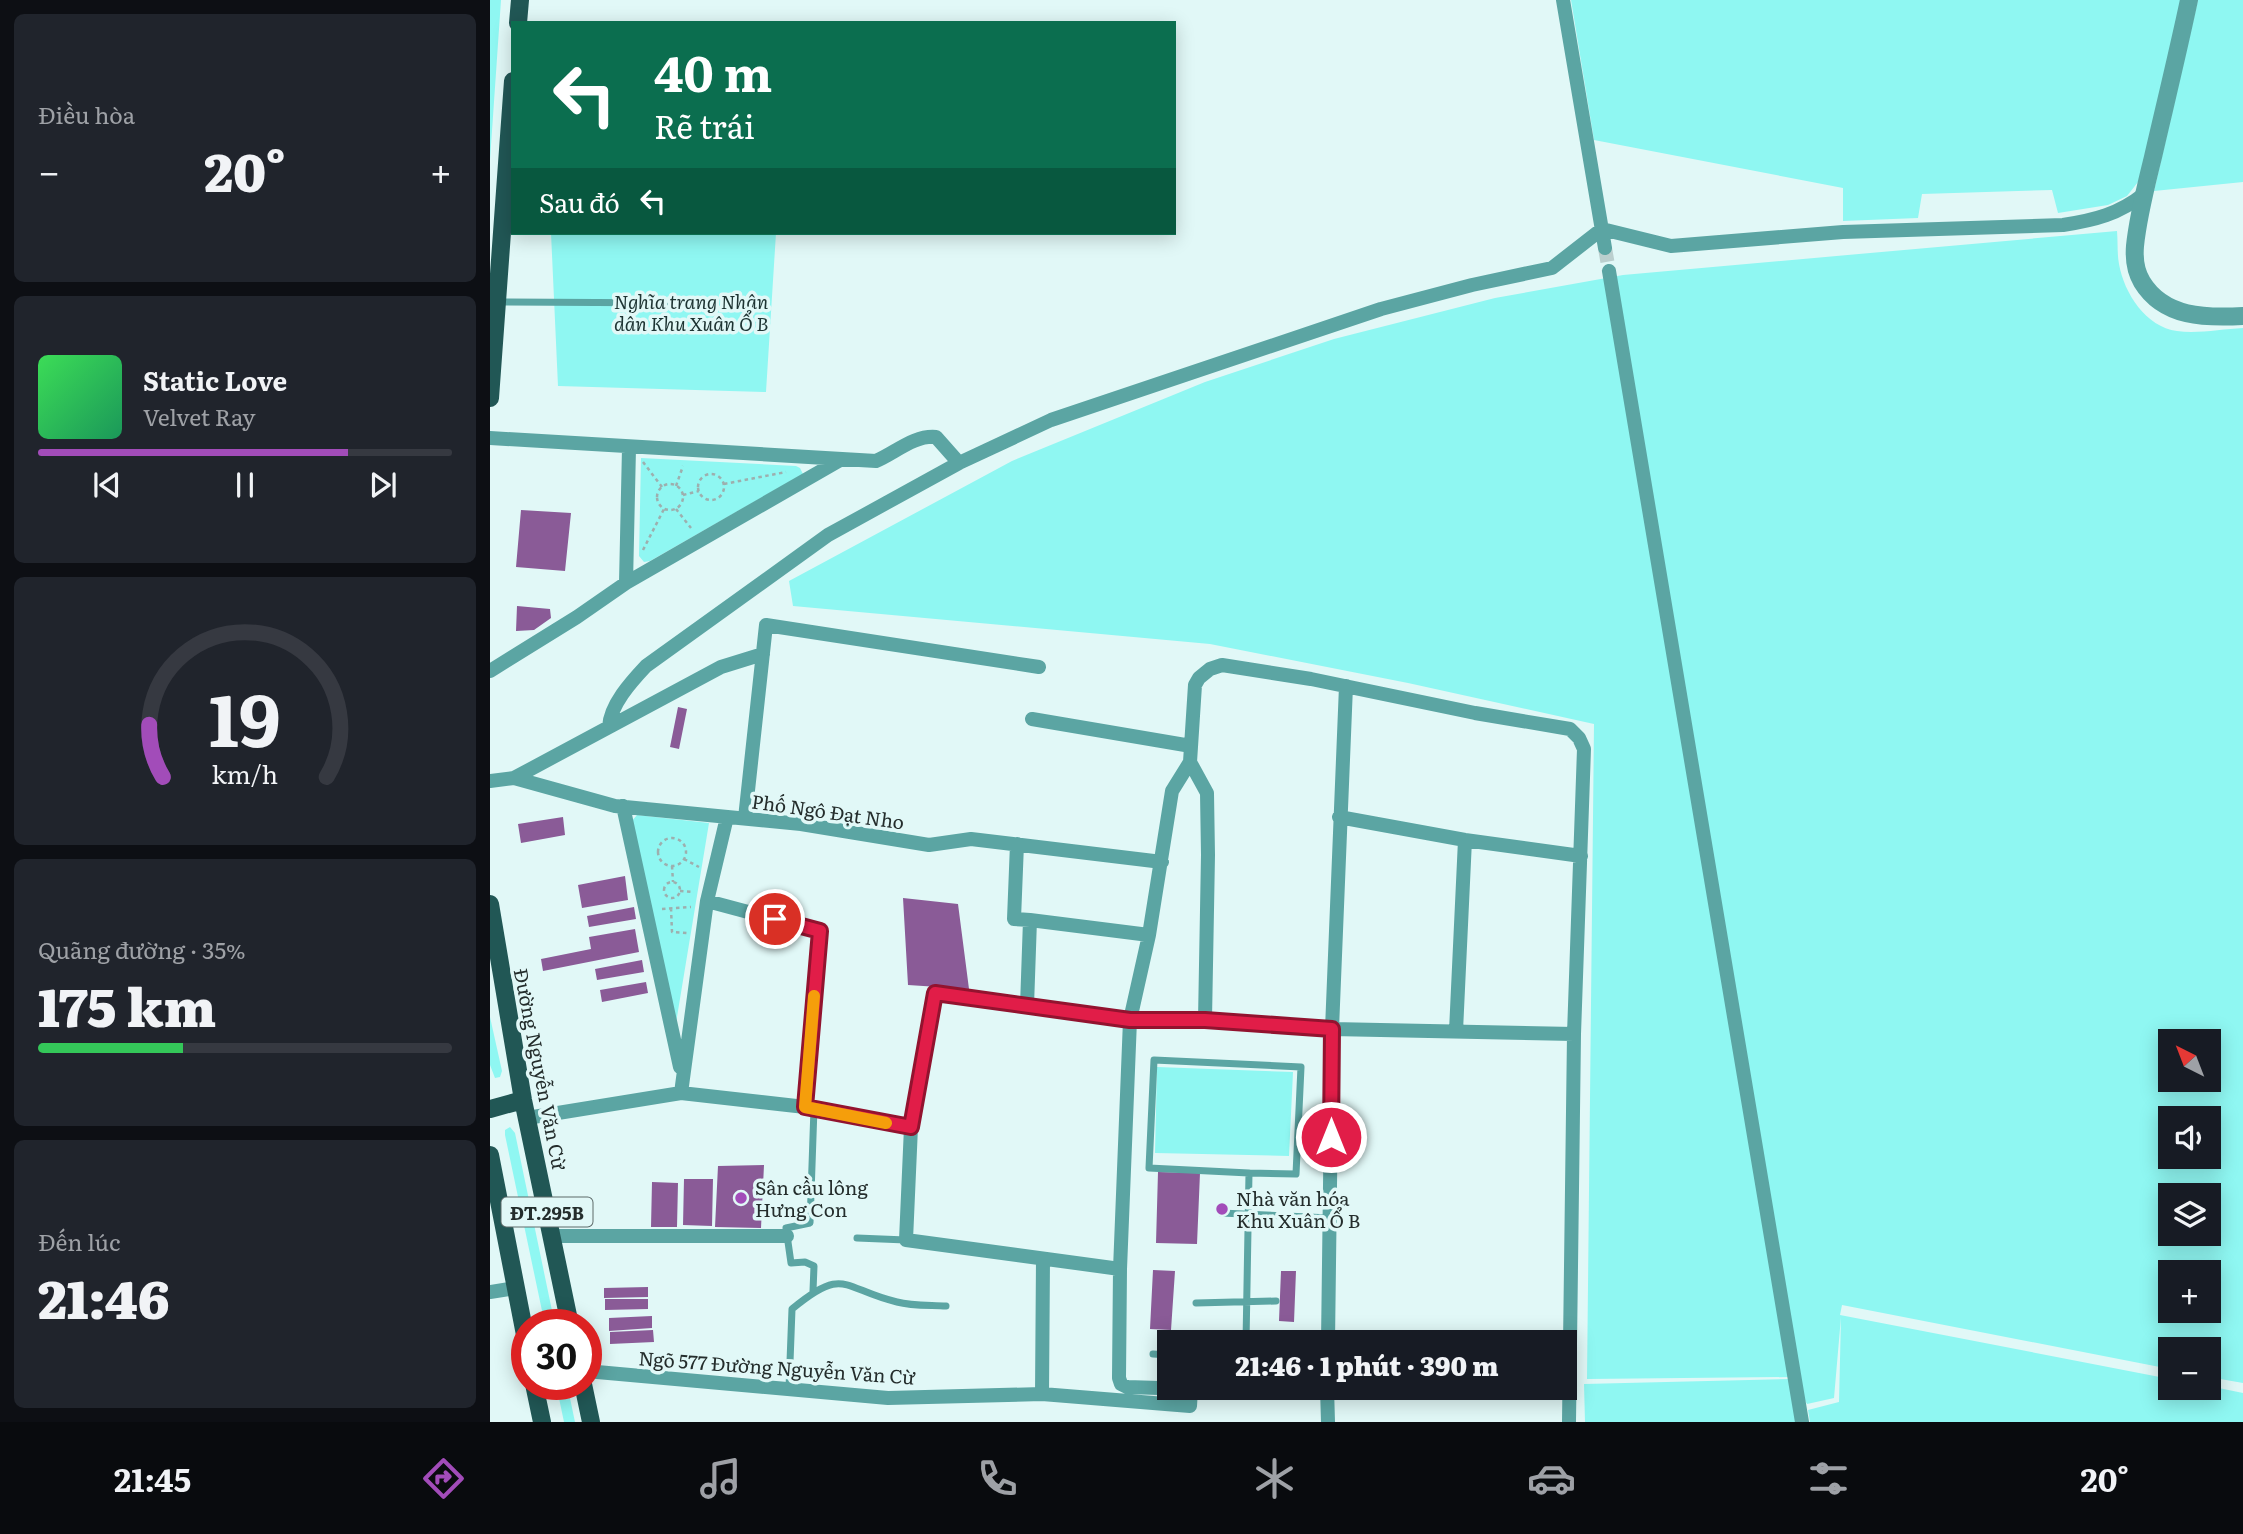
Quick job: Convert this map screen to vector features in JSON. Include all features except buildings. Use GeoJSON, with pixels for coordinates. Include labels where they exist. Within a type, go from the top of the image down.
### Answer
{"type":"FeatureCollection","features":[{"type":"Feature","properties":{"kind":"main road"},"geometry":{"type":"LineString","coordinates":[[517,21],[520,0]]}},
{"type":"Feature","properties":{"kind":"main road"},"geometry":{"type":"LineString","coordinates":[[490,398],[496,302],[494,283],[511,102]]}},
{"type":"Feature","properties":{"kind":"main road","name":"Đường Nguyễn Văn Cừ"},"geometry":{"type":"LineString","coordinates":[[490,904],[523,1100],[567,1309]]}},
{"type":"Feature","properties":{"kind":"main road"},"geometry":{"type":"LineString","coordinates":[[490,1109],[523,1100]]}},
{"type":"Feature","properties":{"kind":"main road","name":"ĐT.295B"},"geometry":{"type":"LineString","coordinates":[[491,1163],[520,1309]]}},
{"type":"Feature","properties":{"kind":"main road"},"geometry":{"type":"LineString","coordinates":[[537,1400],[542,1422]]}},
{"type":"Feature","properties":{"kind":"main road"},"geometry":{"type":"LineString","coordinates":[[586,1400],[591,1422]]}},
{"type":"Feature","properties":{"kind":"street"},"geometry":{"type":"LineString","coordinates":[[1563,0],[1605,248]]}},
{"type":"Feature","properties":{"kind":"street"},"geometry":{"type":"LineString","coordinates":[[2189,0],[2144,194],[2135,258],[2142,282],[2157,301],[2185,313],[2202,316],[2243,316]]}},
{"type":"Feature","properties":{"kind":"street"},"geometry":{"type":"LineString","coordinates":[[1602,229],[1671,246],[1936,227],[2063,225],[2115,214],[2144,194]]}},
{"type":"Feature","properties":{"kind":"street"},"geometry":{"type":"LineString","coordinates":[[609,727],[609,721],[623,695],[646,666],[828,535],[959,463],[1051,420],[1381,309],[1472,285],[1552,268],[1602,229]]}},
{"type":"Feature","properties":{"kind":"street"},"geometry":{"type":"LineString","coordinates":[[1609,271],[1802,1422]]}},
{"type":"Feature","properties":{"kind":"street"},"geometry":{"type":"LineString","coordinates":[[490,438],[634,452],[876,461],[912,441],[927,436],[936,437],[959,463]]}},
{"type":"Feature","properties":{"kind":"street"},"geometry":{"type":"LineString","coordinates":[[626,583],[634,452]]}},
{"type":"Feature","properties":{"kind":"street"},"geometry":{"type":"LineString","coordinates":[[490,671],[565,625],[626,583],[843,458]]}},
{"type":"Feature","properties":{"kind":"street"},"geometry":{"type":"LineString","coordinates":[[745,818],[766,625],[1039,667]]}},
{"type":"Feature","properties":{"kind":"street"},"geometry":{"type":"LineString","coordinates":[[514,778],[721,667],[763,654]]}},
{"type":"Feature","properties":{"kind":"street"},"geometry":{"type":"LineString","coordinates":[[1157,1388],[1128,1387],[1121,1384],[1121,1269],[1130,1020],[1149,935],[1172,791],[1190,762],[1195,685],[1210,669],[1222,665],[1346,686],[1574,732],[1584,749],[1574,1034],[1570,1330]]}},
{"type":"Feature","properties":{"kind":"street"},"geometry":{"type":"LineString","coordinates":[[1328,1330],[1332,1029],[1346,686]]}},
{"type":"Feature","properties":{"kind":"street"},"geometry":{"type":"LineString","coordinates":[[1032,719],[1191,746]]}},
{"type":"Feature","properties":{"kind":"street"},"geometry":{"type":"LineString","coordinates":[[1190,762],[1207,793],[1205,1020]]}},
{"type":"Feature","properties":{"kind":"street","name":"Phố Ngô Đạt Nho"},"geometry":{"type":"LineString","coordinates":[[490,780],[514,778],[623,807],[801,824],[929,845],[971,838],[1162,862]]}},
{"type":"Feature","properties":{"kind":"street"},"geometry":{"type":"LineString","coordinates":[[623,807],[682,1075]]}},
{"type":"Feature","properties":{"kind":"street"},"geometry":{"type":"LineString","coordinates":[[681,1093],[701,897],[727,817]]}},
{"type":"Feature","properties":{"kind":"street"},"geometry":{"type":"LineString","coordinates":[[1339,817],[1465,841],[1581,856]]}},
{"type":"Feature","properties":{"kind":"street"},"geometry":{"type":"LineString","coordinates":[[1456,1031],[1465,841]]}},
{"type":"Feature","properties":{"kind":"street"},"geometry":{"type":"LineString","coordinates":[[1017,844],[1014,919],[1149,935]]}},
{"type":"Feature","properties":{"kind":"street"},"geometry":{"type":"LineString","coordinates":[[701,897],[820,931],[809,1108]]}},
{"type":"Feature","properties":{"kind":"street"},"geometry":{"type":"LineString","coordinates":[[1027,1006],[1030,920]]}},
{"type":"Feature","properties":{"kind":"street"},"geometry":{"type":"LineString","coordinates":[[1121,1269],[905,1240],[911,1127],[935,993],[1130,1020],[1205,1020],[1332,1029],[1574,1034]]}},
{"type":"Feature","properties":{"kind":"street"},"geometry":{"type":"LineString","coordinates":[[527,1118],[681,1093],[809,1108],[911,1127]]}},
{"type":"Feature","properties":{"kind":"street"},"geometry":{"type":"LineString","coordinates":[[552,1236],[787,1236]]}},
{"type":"Feature","properties":{"kind":"street"},"geometry":{"type":"LineString","coordinates":[[1042,1394],[1044,1259]]}},
{"type":"Feature","properties":{"kind":"street"},"geometry":{"type":"LineString","coordinates":[[490,1292],[516,1288]]}},
{"type":"Feature","properties":{"kind":"street","name":"Ngõ 577 Đường Nguyễn Văn Cừ"},"geometry":{"type":"LineString","coordinates":[[602,1372],[888,1398],[1042,1394],[1190,1406],[1190,1400]]}},
{"type":"Feature","properties":{"kind":"street"},"geometry":{"type":"LineString","coordinates":[[1327,1400],[1328,1422]]}},
{"type":"Feature","properties":{"kind":"street"},"geometry":{"type":"LineString","coordinates":[[1569,1400],[1569,1422]]}},
{"type":"Feature","properties":{"kind":"lane"},"geometry":{"type":"LineString","coordinates":[[496,302],[684,303]]}},
{"type":"Feature","properties":{"kind":"lane"},"geometry":{"type":"LineString","coordinates":[[1154,1060],[1301,1066],[1296,1174],[1249,1173],[1149,1168],[1154,1060]]}},
{"type":"Feature","properties":{"kind":"lane"},"geometry":{"type":"LineString","coordinates":[[809,1108],[810,1223],[786,1228],[791,1263],[805,1262],[814,1266],[813,1291]]}},
{"type":"Feature","properties":{"kind":"lane"},"geometry":{"type":"LineString","coordinates":[[1246,1330],[1249,1173]]}},
{"type":"Feature","properties":{"kind":"lane"},"geometry":{"type":"LineString","coordinates":[[1222,1213],[1331,1218]]}},
{"type":"Feature","properties":{"kind":"lane"},"geometry":{"type":"LineString","coordinates":[[857,1238],[905,1240]]}},
{"type":"Feature","properties":{"kind":"lane"},"geometry":{"type":"LineString","coordinates":[[789,1388],[792,1308],[813,1291],[833,1282],[859,1287],[897,1302],[946,1306]]}},
{"type":"Feature","properties":{"kind":"lane"},"geometry":{"type":"LineString","coordinates":[[1196,1303],[1276,1301]]}},
{"type":"Feature","properties":{"kind":"lane"},"geometry":{"type":"LineString","coordinates":[[1153,1354],[1157,1354]]}},
{"type":"Feature","properties":{"kind":"path"},"geometry":{"type":"LineString","coordinates":[[634,452],[663,487]]}},
{"type":"Feature","properties":{"kind":"path"},"geometry":{"type":"LineString","coordinates":[[676,486],[685,459]]}},
{"type":"Feature","properties":{"kind":"path"},"geometry":{"type":"LineString","coordinates":[[724,484],[793,471]]}},
{"type":"Feature","properties":{"kind":"path"},"geometry":{"type":"LineString","coordinates":[[706,475],[719,476],[724,484],[724,491],[714,500],[706,499],[699,491],[700,480],[706,475]]}},
{"type":"Feature","properties":{"kind":"path"},"geometry":{"type":"LineString","coordinates":[[669,484],[676,486],[683,495],[683,501],[676,509],[664,509],[657,500],[659,491],[669,484]]}},
{"type":"Feature","properties":{"kind":"path"},"geometry":{"type":"LineString","coordinates":[[683,495],[699,491]]}},
{"type":"Feature","properties":{"kind":"path"},"geometry":{"type":"LineString","coordinates":[[641,555],[664,509]]}},
{"type":"Feature","properties":{"kind":"path"},"geometry":{"type":"LineString","coordinates":[[676,509],[692,529]]}},
{"type":"Feature","properties":{"kind":"path"},"geometry":{"type":"LineString","coordinates":[[670,829],[671,838]]}},
{"type":"Feature","properties":{"kind":"path"},"geometry":{"type":"LineString","coordinates":[[671,838],[678,840],[684,845],[684,859],[672,866],[663,863],[658,851],[661,843],[671,838]]}},
{"type":"Feature","properties":{"kind":"path"},"geometry":{"type":"LineString","coordinates":[[684,859],[698,867]]}},
{"type":"Feature","properties":{"kind":"path"},"geometry":{"type":"LineString","coordinates":[[672,866],[673,882]]}},
{"type":"Feature","properties":{"kind":"path"},"geometry":{"type":"LineString","coordinates":[[673,882],[665,886],[666,894],[674,897],[680,891]]}},
{"type":"Feature","properties":{"kind":"path"},"geometry":{"type":"LineString","coordinates":[[673,882],[679,885],[680,891]]}},
{"type":"Feature","properties":{"kind":"path"},"geometry":{"type":"LineString","coordinates":[[680,891],[701,897]]}},
{"type":"Feature","properties":{"kind":"path"},"geometry":{"type":"LineString","coordinates":[[652,910],[692,906]]}},
{"type":"Feature","properties":{"kind":"path"},"geometry":{"type":"LineString","coordinates":[[671,908],[672,932],[689,933]]}},
{"type":"Feature","properties":{"kind":"green space"},"geometry":{"type":"Polygon","coordinates":[[[490,0],[501,0],[490,160],[490,0]]]}},
{"type":"Feature","properties":{"kind":"green space"},"geometry":{"type":"Polygon","coordinates":[[[1571,0],[2181,0],[2149,150],[2138,182],[2127,196],[2108,205],[2058,213],[2052,190],[1922,194],[1918,218],[1843,221],[1843,188],[1594,140],[1571,0]]]}},
{"type":"Feature","properties":{"kind":"green space"},"geometry":{"type":"Polygon","coordinates":[[[2198,0],[2243,0],[2243,182],[2154,191],[2198,0]]]}},
{"type":"Feature","properties":{"kind":"green space"},"geometry":{"type":"Polygon","coordinates":[[[2117,231],[2118,260],[2122,275],[2131,297],[2146,316],[2166,328],[2185,332],[2243,328],[2243,1383],[2221,1379],[2221,1337],[2158,1337],[2158,1367],[1842,1305],[1840,1315],[2158,1377],[2158,1400],[2221,1400],[2221,1388],[2243,1393],[2243,1422],[1810,1422],[1808,1410],[1839,1402],[1841,1317],[1834,1398],[1807,1404],[1791,1377],[1587,1379],[1594,724],[1408,683],[1210,644],[793,606],[789,581],[1012,461],[1205,382],[1334,339],[1495,298],[1623,275],[2117,231]]]}},
{"type":"Feature","properties":{"kind":"green space","name":"Nghĩa trang Nhân dân Khu Xuân Ổ B"},"geometry":{"type":"Polygon","coordinates":[[[551,235],[776,235],[766,392],[558,386],[551,235]]]}},
{"type":"Feature","properties":{"kind":"green space"},"geometry":{"type":"Polygon","coordinates":[[[641,458],[796,466],[803,474],[644,562],[639,556],[641,458]]]}},
{"type":"Feature","properties":{"kind":"green space"},"geometry":{"type":"Polygon","coordinates":[[[637,815],[709,823],[675,1029],[631,822],[637,815]]]}},
{"type":"Feature","properties":{"kind":"green space"},"geometry":{"type":"Polygon","coordinates":[[[490,1017],[502,1071],[500,1077],[495,1078],[490,1065],[490,1017]]]}},
{"type":"Feature","properties":{"kind":"green space"},"geometry":{"type":"Polygon","coordinates":[[[1157,1067],[1293,1072],[1289,1156],[1155,1153],[1157,1067]]]}},
{"type":"Feature","properties":{"kind":"green space"},"geometry":{"type":"Polygon","coordinates":[[[510,1127],[515,1133],[552,1309],[542,1309],[505,1130],[510,1127]]]}},
{"type":"Feature","properties":{"kind":"green space"},"geometry":{"type":"Polygon","coordinates":[[[1791,1379],[1799,1422],[1585,1422],[1584,1384],[1791,1379]]]}},
{"type":"Feature","properties":{"kind":"green space"},"geometry":{"type":"Polygon","coordinates":[[[559,1400],[570,1400],[575,1422],[564,1422],[559,1400]]]}},
{"type":"Feature","properties":{"kind":"tunnel"},"geometry":{"type":"LineString","coordinates":[[1605,248],[1609,271]]}},
{"type":"Feature","properties":{"kind":"slow traffic"},"geometry":{"type":"LineString","coordinates":[[814,996],[805,1107],[886,1123]]}},
{"type":"Feature","properties":{"kind":"place","name":"Sân cầu lông Hưng Con"},"geometry":{"type":"Point","coordinates":[741,1198]}},
{"type":"Feature","properties":{"kind":"place","name":"Nhà văn hóa Khu Xuân Ổ B"},"geometry":{"type":"Point","coordinates":[1222,1209]}},
{"type":"Feature","properties":{"kind":"route"},"geometry":{"type":"LineString","coordinates":[[775,919],[820,931],[805,1107],[911,1127],[935,993],[1130,1020],[1205,1020],[1332,1029],[1331,1137]]}}]}
